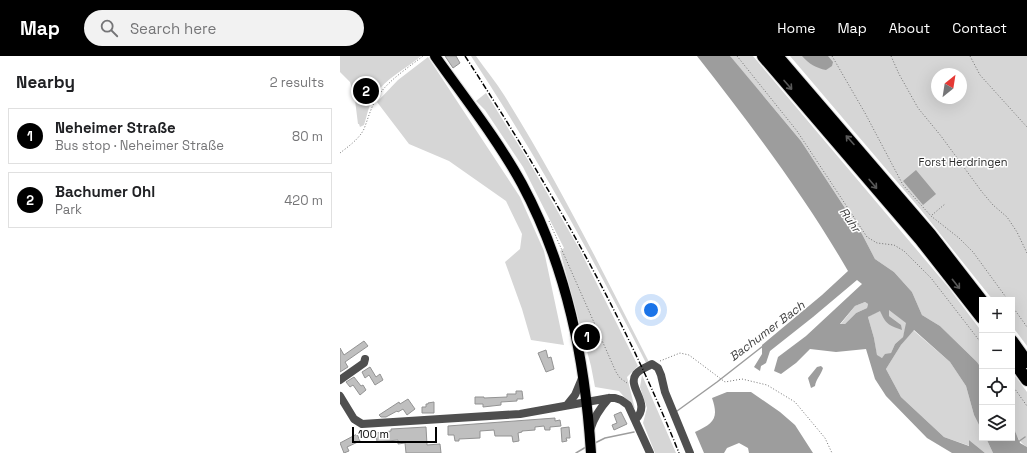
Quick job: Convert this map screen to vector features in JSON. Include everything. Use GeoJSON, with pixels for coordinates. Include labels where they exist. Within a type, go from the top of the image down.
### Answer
{"type":"FeatureCollection","features":[{"type":"Feature","properties":{"kind":"highway"},"geometry":{"type":"LineString","coordinates":[[763,56],[920,239],[979,314]]}},
{"type":"Feature","properties":{"kind":"highway"},"geometry":{"type":"LineString","coordinates":[[776,56],[930,234],[979,297]]}},
{"type":"Feature","properties":{"kind":"highway"},"geometry":{"type":"LineString","coordinates":[[1015,345],[1027,362]]}},
{"type":"Feature","properties":{"kind":"highway"},"geometry":{"type":"LineString","coordinates":[[1015,363],[1027,380]]}},
{"type":"Feature","properties":{"kind":"main road"},"geometry":{"type":"LineString","coordinates":[[435,56],[486,127],[521,183],[536,212],[553,252],[562,279],[577,339],[587,401],[592,453]]}},
{"type":"Feature","properties":{"kind":"street"},"geometry":{"type":"LineString","coordinates":[[340,380],[364,363],[365,359]]}},
{"type":"Feature","properties":{"kind":"street"},"geometry":{"type":"LineString","coordinates":[[635,420],[641,413],[642,408],[636,387],[635,377],[642,368],[652,364],[658,368],[662,374],[665,392],[690,453]]}},
{"type":"Feature","properties":{"kind":"street"},"geometry":{"type":"LineString","coordinates":[[567,405],[579,387],[583,375]]}},
{"type":"Feature","properties":{"kind":"street"},"geometry":{"type":"LineString","coordinates":[[340,396],[354,419],[362,424],[520,414],[587,401],[615,398],[625,402],[628,405],[650,453]]}},
{"type":"Feature","properties":{"kind":"street"},"geometry":{"type":"LineString","coordinates":[[590,430],[595,416],[609,398]]}},
{"type":"Feature","properties":{"kind":"path"},"geometry":{"type":"LineString","coordinates":[[340,153],[358,138],[363,130],[374,101],[381,92],[397,76],[423,56]]}},
{"type":"Feature","properties":{"kind":"path"},"geometry":{"type":"LineString","coordinates":[[737,56],[797,131],[868,237],[877,243],[894,245],[904,251],[935,283],[979,340]]}},
{"type":"Feature","properties":{"kind":"path"},"geometry":{"type":"LineString","coordinates":[[832,56],[865,113],[903,185],[931,216],[959,238],[973,252],[1006,297]]}},
{"type":"Feature","properties":{"kind":"path"},"geometry":{"type":"LineString","coordinates":[[891,56],[918,108],[941,136],[982,192],[1007,217],[1017,232],[1027,253]]}},
{"type":"Feature","properties":{"kind":"path"},"geometry":{"type":"LineString","coordinates":[[970,56],[980,76],[1027,127]]}},
{"type":"Feature","properties":{"kind":"path"},"geometry":{"type":"LineString","coordinates":[[931,216],[945,204]]}},
{"type":"Feature","properties":{"kind":"path"},"geometry":{"type":"LineString","coordinates":[[1015,310],[1027,327]]}},
{"type":"Feature","properties":{"kind":"path"},"geometry":{"type":"LineString","coordinates":[[652,364],[680,353],[689,355],[725,382],[742,379],[767,385],[795,402],[825,438],[832,453]]}},
{"type":"Feature","properties":{"kind":"path"},"geometry":{"type":"LineString","coordinates":[[1015,390],[1027,406]]}},
{"type":"Feature","properties":{"kind":"green space"},"geometry":{"type":"Polygon","coordinates":[[[340,56],[421,56],[390,79],[380,89],[371,102],[364,125],[360,127],[358,124],[355,100],[350,82],[340,72],[340,56]]]}},
{"type":"Feature","properties":{"kind":"green space"},"geometry":{"type":"Polygon","coordinates":[[[471,56],[476,56],[498,85],[524,127],[580,227],[649,362],[646,363],[584,245],[541,169],[471,56]]]}},
{"type":"Feature","properties":{"kind":"green space"},"geometry":{"type":"Polygon","coordinates":[[[730,56],[753,56],[949,288],[979,328],[979,365],[940,326],[922,315],[912,292],[894,272],[875,259],[862,234],[801,141],[730,56]]]}},
{"type":"Feature","properties":{"kind":"green space","name":"Forst Herdringen"},"geometry":{"type":"Polygon","coordinates":[[[790,56],[1027,56],[1027,346],[1015,330],[1015,297],[991,297],[921,210],[790,56]]]}},
{"type":"Feature","properties":{"kind":"green space"},"geometry":{"type":"Polygon","coordinates":[[[428,57],[520,197],[544,251],[564,345],[531,340],[522,309],[505,262],[520,249],[522,234],[506,201],[449,161],[409,144],[377,102],[398,80],[428,57]]]}},
{"type":"Feature","properties":{"kind":"green space"},"geometry":{"type":"Polygon","coordinates":[[[486,93],[528,160],[580,250],[638,366],[627,377],[635,409],[619,391],[595,387],[591,366],[560,251],[564,248],[523,167],[485,110],[476,101],[486,93]]]}},
{"type":"Feature","properties":{"kind":"green space"},"geometry":{"type":"Polygon","coordinates":[[[865,302],[868,304],[867,308],[856,313],[845,324],[840,325],[855,306],[865,302]]]}},
{"type":"Feature","properties":{"kind":"green space"},"geometry":{"type":"Polygon","coordinates":[[[889,309],[907,323],[903,337],[895,344],[891,353],[882,358],[877,356],[868,317],[880,310],[901,325],[889,316],[889,309]]]}},
{"type":"Feature","properties":{"kind":"green space"},"geometry":{"type":"Polygon","coordinates":[[[913,330],[950,362],[966,386],[974,415],[979,425],[979,441],[987,441],[993,453],[985,453],[969,440],[970,446],[944,437],[901,397],[886,369],[901,345],[913,330]]]}},
{"type":"Feature","properties":{"kind":"green space"},"geometry":{"type":"Polygon","coordinates":[[[642,375],[676,453],[655,453],[643,423],[647,408],[640,387],[642,375]]]}},
{"type":"Feature","properties":{"kind":"green space"},"geometry":{"type":"Polygon","coordinates":[[[1015,376],[1027,392],[1027,447],[1020,441],[1016,434],[1015,376]]]}},
{"type":"Feature","properties":{"kind":"water","name":"Ruhr"},"geometry":{"type":"Polygon","coordinates":[[[697,56],[731,57],[801,141],[862,234],[875,259],[894,272],[912,292],[922,315],[940,326],[977,362],[979,365],[979,425],[974,415],[966,386],[950,362],[914,330],[901,345],[886,369],[901,397],[944,437],[969,446],[969,440],[985,453],[952,453],[927,438],[886,396],[875,379],[866,349],[836,352],[810,349],[796,363],[781,374],[774,371],[778,357],[806,336],[862,284],[857,280],[770,351],[766,363],[761,366],[760,371],[754,367],[762,354],[762,345],[822,295],[848,271],[813,215],[757,134],[697,56]],[[865,302],[855,306],[840,324],[845,324],[856,313],[867,308],[868,304],[865,302]],[[889,310],[889,316],[901,325],[902,330],[888,324],[880,311],[868,317],[877,355],[882,358],[885,354],[891,353],[895,344],[903,337],[906,323],[889,310]]]}},
{"type":"Feature","properties":{"kind":"water"},"geometry":{"type":"Polygon","coordinates":[[[802,56],[828,56],[833,62],[832,66],[826,70],[819,68],[802,56]]]}},
{"type":"Feature","properties":{"kind":"water"},"geometry":{"type":"Polygon","coordinates":[[[916,170],[936,194],[923,205],[903,181],[916,170]]]}},
{"type":"Feature","properties":{"kind":"water"},"geometry":{"type":"Polygon","coordinates":[[[821,366],[823,368],[815,386],[811,388],[808,378],[817,367],[821,366]]]}},
{"type":"Feature","properties":{"kind":"water"},"geometry":{"type":"Polygon","coordinates":[[[727,392],[751,392],[780,412],[795,425],[813,453],[749,453],[748,448],[739,443],[727,448],[724,453],[704,453],[695,432],[711,423],[715,415],[712,398],[727,392]]]}},
{"type":"Feature","properties":{"kind":"water"},"geometry":{"type":"Polygon","coordinates":[[[1015,431],[1020,443],[1027,447],[1027,453],[993,453],[987,441],[1015,441],[1015,431]]]}},
{"type":"Feature","properties":{"kind":"building"},"geometry":{"type":"Polygon","coordinates":[[[445,56],[456,56],[460,63],[453,68],[445,56]]]}},
{"type":"Feature","properties":{"kind":"building"},"geometry":{"type":"Polygon","coordinates":[[[364,341],[368,346],[345,362],[348,367],[340,372],[340,348],[344,355],[364,341]]]}},
{"type":"Feature","properties":{"kind":"building"},"geometry":{"type":"Polygon","coordinates":[[[546,350],[548,358],[551,357],[554,369],[546,372],[538,353],[546,350]]]}},
{"type":"Feature","properties":{"kind":"building"},"geometry":{"type":"Polygon","coordinates":[[[370,367],[376,377],[380,374],[383,380],[375,385],[369,375],[365,378],[362,372],[370,367]]]}},
{"type":"Feature","properties":{"kind":"building"},"geometry":{"type":"Polygon","coordinates":[[[354,377],[366,390],[360,395],[353,385],[350,387],[346,382],[354,377]]]}},
{"type":"Feature","properties":{"kind":"building"},"geometry":{"type":"Polygon","coordinates":[[[516,391],[522,391],[523,399],[501,402],[501,405],[483,407],[483,404],[475,404],[475,397],[507,397],[507,394],[516,394],[516,391]]]}},
{"type":"Feature","properties":{"kind":"building"},"geometry":{"type":"Polygon","coordinates":[[[408,399],[415,409],[407,415],[403,409],[386,417],[381,417],[379,415],[399,402],[400,404],[408,399]]]}},
{"type":"Feature","properties":{"kind":"building"},"geometry":{"type":"Polygon","coordinates":[[[434,402],[434,413],[422,413],[422,407],[426,407],[426,404],[434,402]]]}},
{"type":"Feature","properties":{"kind":"building"},"geometry":{"type":"Polygon","coordinates":[[[621,412],[627,424],[614,430],[612,425],[617,423],[614,415],[621,412]]]}},
{"type":"Feature","properties":{"kind":"building"},"geometry":{"type":"Polygon","coordinates":[[[555,418],[555,421],[560,420],[561,426],[550,427],[550,430],[545,430],[544,426],[535,427],[535,430],[522,431],[518,433],[519,441],[513,442],[512,436],[495,436],[494,430],[480,431],[480,438],[459,439],[459,441],[455,441],[454,435],[448,435],[448,426],[555,418]]]}},
{"type":"Feature","properties":{"kind":"building"},"geometry":{"type":"Polygon","coordinates":[[[426,427],[427,445],[440,444],[441,453],[406,453],[405,443],[398,444],[398,440],[377,442],[376,433],[391,431],[391,429],[426,427]]]}},
{"type":"Feature","properties":{"kind":"building"},"geometry":{"type":"Polygon","coordinates":[[[569,427],[570,438],[566,438],[567,441],[562,442],[561,428],[569,427]]]}},
{"type":"Feature","properties":{"kind":"building"},"geometry":{"type":"Polygon","coordinates":[[[357,434],[360,441],[347,447],[349,451],[344,453],[340,443],[357,434]]]}},
{"type":"Feature","properties":{"kind":"waterway","name":"Bachumer Bach"},"geometry":{"type":"LineString","coordinates":[[677,411],[763,346]]}},
{"type":"Feature","properties":{"kind":"waterway","name":"Bachumer Bach"},"geometry":{"type":"LineString","coordinates":[[595,443],[605,438],[634,432]]}},
{"type":"Feature","properties":{"kind":"waterway"},"geometry":{"type":"LineString","coordinates":[[1018,442],[1025,437]]}},
{"type":"Feature","properties":{"kind":"waterway","name":"Bachumer Bach"},"geometry":{"type":"LineString","coordinates":[[576,453],[586,447]]}},
{"type":"Feature","properties":{"kind":"railway"},"geometry":{"type":"LineString","coordinates":[[465,56],[525,152],[582,249],[633,350],[679,453]]}},
{"type":"Feature","properties":{"kind":"place","name":"Bachumer Ohl"},"geometry":{"type":"Point","coordinates":[366,91]}},
{"type":"Feature","properties":{"kind":"place","name":"Neheimer Straße"},"geometry":{"type":"Point","coordinates":[587,337]}}]}
